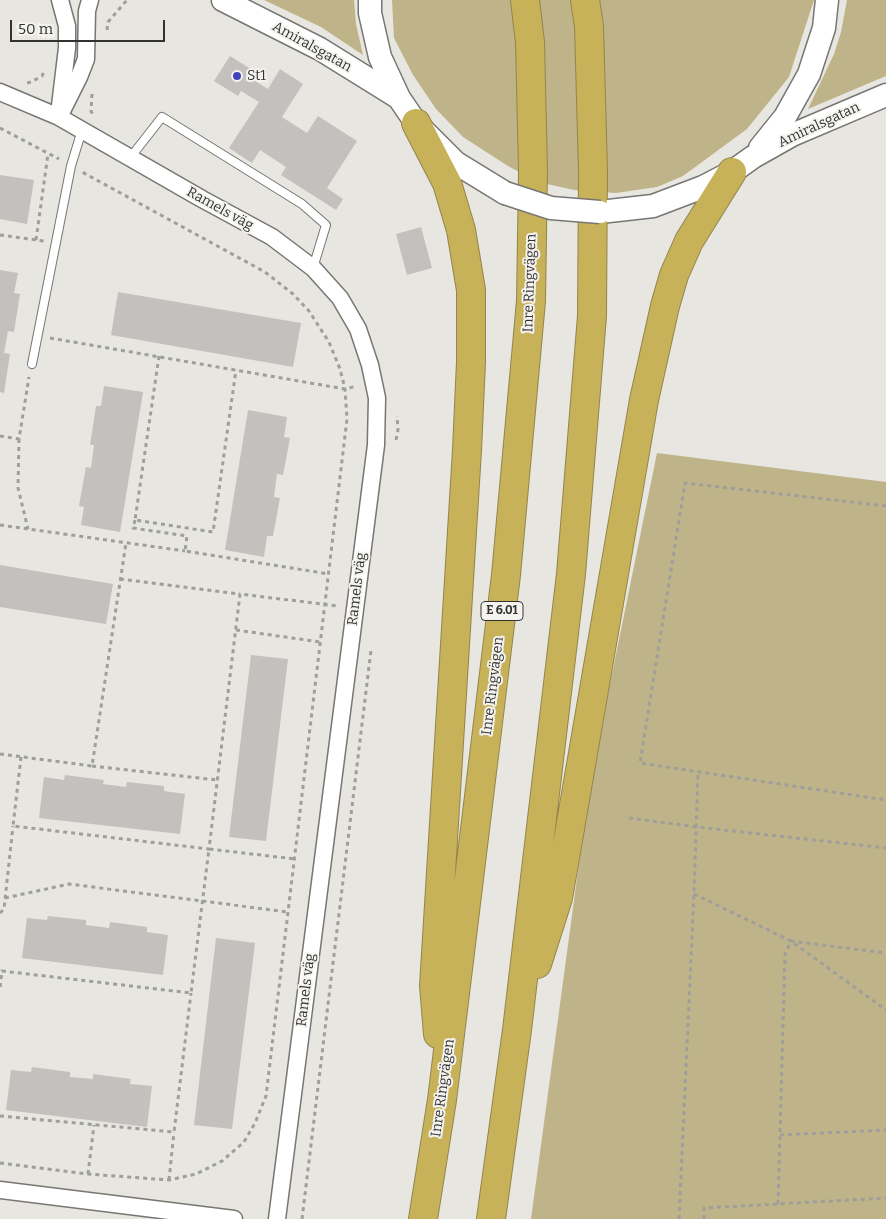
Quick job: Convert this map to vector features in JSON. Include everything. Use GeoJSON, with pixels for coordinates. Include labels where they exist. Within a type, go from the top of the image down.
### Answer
{"type":"FeatureCollection","features":[{"type":"Feature","properties":{"kind":"highway","name":"Inre Ringvägen"},"geometry":{"type":"LineString","coordinates":[[423,1219],[442,1100],[506,575],[531,301],[533,171],[530,42],[525,0]]}},
{"type":"Feature","properties":{"kind":"highway"},"geometry":{"type":"LineString","coordinates":[[491,1219],[517,1030],[571,574],[592,316],[594,172],[589,26],[585,0]]}},
{"type":"Feature","properties":{"kind":"highway"},"geometry":{"type":"LineString","coordinates":[[416,122],[447,183],[461,230],[471,290],[471,362],[467,450],[434,986],[442,1100]]}},
{"type":"Feature","properties":{"kind":"highway"},"geometry":{"type":"LineString","coordinates":[[517,1030],[558,898],[644,400],[665,306],[674,275],[689,241],[743,164]]}},
{"type":"Feature","properties":{"kind":"main road","name":"Amiralsgatan"},"geometry":{"type":"LineString","coordinates":[[224,0],[320,49],[399,98]]}},
{"type":"Feature","properties":{"kind":"main road","name":"Amiralsgatan"},"geometry":{"type":"LineString","coordinates":[[370,0],[370,13],[380,57],[399,98],[416,122],[456,163],[505,193],[551,208],[600,212],[653,206],[704,187],[792,135],[886,95]]}},
{"type":"Feature","properties":{"kind":"main road","name":"Amiralsgatan"},"geometry":{"type":"LineString","coordinates":[[743,164],[785,117],[809,74],[824,28],[827,0]]}},
{"type":"Feature","properties":{"kind":"street"},"geometry":{"type":"LineString","coordinates":[[59,117],[67,48],[67,26],[60,0]]}},
{"type":"Feature","properties":{"kind":"street"},"geometry":{"type":"LineString","coordinates":[[59,117],[80,77],[86,59],[90,0]]}},
{"type":"Feature","properties":{"kind":"street","name":"Ramels väg"},"geometry":{"type":"LineString","coordinates":[[0,92],[59,117],[272,237],[313,268],[340,298],[358,329],[370,366],[377,398],[376,445],[277,1219]]}},
{"type":"Feature","properties":{"kind":"street"},"geometry":{"type":"LineString","coordinates":[[0,1190],[234,1219]]}},
{"type":"Feature","properties":{"kind":"lane"},"geometry":{"type":"LineString","coordinates":[[130,158],[162,118],[302,204],[326,225],[313,268]]}},
{"type":"Feature","properties":{"kind":"lane"},"geometry":{"type":"LineString","coordinates":[[32,364],[71,166],[82,130]]}},
{"type":"Feature","properties":{"kind":"path"},"geometry":{"type":"LineString","coordinates":[[106,32],[108,22],[127,0]]}},
{"type":"Feature","properties":{"kind":"path"},"geometry":{"type":"LineString","coordinates":[[19,83],[31,82],[42,76],[48,65]]}},
{"type":"Feature","properties":{"kind":"path"},"geometry":{"type":"LineString","coordinates":[[94,89],[91,111],[96,121]]}},
{"type":"Feature","properties":{"kind":"path"},"geometry":{"type":"LineString","coordinates":[[0,128],[265,272],[293,294],[309,311],[329,342],[340,369],[345,389],[347,419],[266,1096],[255,1123],[244,1142],[222,1161],[196,1174],[169,1180],[88,1174],[0,1163]]}},
{"type":"Feature","properties":{"kind":"path"},"geometry":{"type":"LineString","coordinates":[[36,240],[48,153]]}},
{"type":"Feature","properties":{"kind":"path"},"geometry":{"type":"LineString","coordinates":[[0,235],[56,242]]}},
{"type":"Feature","properties":{"kind":"path"},"geometry":{"type":"LineString","coordinates":[[37,335],[345,389],[374,383]]}},
{"type":"Feature","properties":{"kind":"path"},"geometry":{"type":"LineString","coordinates":[[159,356],[133,528],[187,536],[184,551]]}},
{"type":"Feature","properties":{"kind":"path"},"geometry":{"type":"LineString","coordinates":[[28,529],[18,488],[19,440],[32,364]]}},
{"type":"Feature","properties":{"kind":"path"},"geometry":{"type":"LineString","coordinates":[[135,520],[213,532],[236,370]]}},
{"type":"Feature","properties":{"kind":"path"},"geometry":{"type":"LineString","coordinates":[[395,448],[398,430],[397,410]]}},
{"type":"Feature","properties":{"kind":"path"},"geometry":{"type":"LineString","coordinates":[[0,436],[19,440]]}},
{"type":"Feature","properties":{"kind":"path"},"geometry":{"type":"LineString","coordinates":[[886,506],[685,483],[640,763],[886,800]]}},
{"type":"Feature","properties":{"kind":"path"},"geometry":{"type":"LineString","coordinates":[[0,525],[328,574]]}},
{"type":"Feature","properties":{"kind":"path"},"geometry":{"type":"LineString","coordinates":[[92,766],[126,543]]}},
{"type":"Feature","properties":{"kind":"path"},"geometry":{"type":"LineString","coordinates":[[120,579],[355,608]]}},
{"type":"Feature","properties":{"kind":"path"},"geometry":{"type":"LineString","coordinates":[[169,1180],[240,594]]}},
{"type":"Feature","properties":{"kind":"path"},"geometry":{"type":"LineString","coordinates":[[236,630],[320,642]]}},
{"type":"Feature","properties":{"kind":"path"},"geometry":{"type":"LineString","coordinates":[[302,1219],[372,642]]}},
{"type":"Feature","properties":{"kind":"path"},"geometry":{"type":"LineString","coordinates":[[0,754],[218,780]]}},
{"type":"Feature","properties":{"kind":"path"},"geometry":{"type":"LineString","coordinates":[[0,914],[4,909],[21,757]]}},
{"type":"Feature","properties":{"kind":"path"},"geometry":{"type":"LineString","coordinates":[[679,1219],[698,772]]}},
{"type":"Feature","properties":{"kind":"path"},"geometry":{"type":"LineString","coordinates":[[629,818],[886,848]]}},
{"type":"Feature","properties":{"kind":"path"},"geometry":{"type":"LineString","coordinates":[[13,826],[295,859]]}},
{"type":"Feature","properties":{"kind":"path"},"geometry":{"type":"LineString","coordinates":[[5,898],[69,884],[288,912]]}},
{"type":"Feature","properties":{"kind":"path"},"geometry":{"type":"LineString","coordinates":[[694,894],[791,942],[886,1010]]}},
{"type":"Feature","properties":{"kind":"path"},"geometry":{"type":"LineString","coordinates":[[791,942],[886,953]]}},
{"type":"Feature","properties":{"kind":"path"},"geometry":{"type":"LineString","coordinates":[[778,1204],[785,954],[791,942]]}},
{"type":"Feature","properties":{"kind":"path"},"geometry":{"type":"LineString","coordinates":[[0,986],[1,971],[191,993]]}},
{"type":"Feature","properties":{"kind":"path"},"geometry":{"type":"LineString","coordinates":[[0,1116],[174,1132]]}},
{"type":"Feature","properties":{"kind":"path"},"geometry":{"type":"LineString","coordinates":[[88,1174],[94,1125]]}},
{"type":"Feature","properties":{"kind":"path"},"geometry":{"type":"LineString","coordinates":[[780,1135],[886,1130]]}},
{"type":"Feature","properties":{"kind":"path"},"geometry":{"type":"LineString","coordinates":[[704,1219],[704,1208],[886,1198]]}},
{"type":"Feature","properties":{"kind":"shaded area"},"geometry":{"type":"Polygon","coordinates":[[[264,0],[354,0],[356,24],[363,55],[321,27],[264,0]]]}},
{"type":"Feature","properties":{"kind":"shaded area"},"geometry":{"type":"Polygon","coordinates":[[[392,0],[814,0],[789,77],[747,129],[683,176],[657,187],[616,193],[574,190],[538,182],[508,166],[463,137],[436,109],[413,75],[394,38],[392,0]]]}},
{"type":"Feature","properties":{"kind":"shaded area"},"geometry":{"type":"Polygon","coordinates":[[[847,0],[886,0],[886,76],[808,109],[834,54],[841,32],[847,0]]]}},
{"type":"Feature","properties":{"kind":"shaded area"},"geometry":{"type":"Polygon","coordinates":[[[657,453],[886,482],[886,1219],[531,1219],[590,782],[657,453]]]}},
{"type":"Feature","properties":{"kind":"building"},"geometry":{"type":"Polygon","coordinates":[[[230,56],[254,71],[250,78],[268,89],[280,69],[303,84],[282,117],[307,133],[318,116],[357,141],[327,188],[343,199],[336,210],[281,175],[286,167],[260,150],[252,163],[229,148],[259,102],[241,91],[238,96],[214,81],[230,56]]]}},
{"type":"Feature","properties":{"kind":"building"},"geometry":{"type":"Polygon","coordinates":[[[0,175],[34,180],[27,224],[0,219],[0,175]]]}},
{"type":"Feature","properties":{"kind":"building"},"geometry":{"type":"Polygon","coordinates":[[[421,227],[432,268],[407,275],[396,234],[421,227]]]}},
{"type":"Feature","properties":{"kind":"building"},"geometry":{"type":"Polygon","coordinates":[[[0,270],[18,273],[14,293],[20,294],[14,332],[8,331],[4,353],[10,354],[4,393],[0,392],[0,270]]]}},
{"type":"Feature","properties":{"kind":"building"},"geometry":{"type":"Polygon","coordinates":[[[118,292],[301,323],[293,367],[111,335],[118,292]]]}},
{"type":"Feature","properties":{"kind":"building"},"geometry":{"type":"Polygon","coordinates":[[[104,386],[143,392],[120,532],[81,525],[84,507],[79,506],[86,467],[91,468],[94,445],[90,445],[96,406],[101,406],[104,386]]]}},
{"type":"Feature","properties":{"kind":"building"},"geometry":{"type":"Polygon","coordinates":[[[248,410],[287,417],[284,437],[290,438],[283,475],[277,474],[274,497],[280,498],[273,536],[267,536],[264,557],[225,550],[248,410]]]}},
{"type":"Feature","properties":{"kind":"building"},"geometry":{"type":"Polygon","coordinates":[[[0,565],[113,584],[106,624],[0,607],[0,565]]]}},
{"type":"Feature","properties":{"kind":"building"},"geometry":{"type":"Polygon","coordinates":[[[251,655],[288,659],[266,841],[229,837],[251,655]]]}},
{"type":"Feature","properties":{"kind":"building"},"geometry":{"type":"Polygon","coordinates":[[[65,775],[104,780],[103,784],[126,787],[127,782],[164,786],[164,791],[185,794],[180,834],[39,818],[44,777],[64,780],[65,775]]]}},
{"type":"Feature","properties":{"kind":"building"},"geometry":{"type":"Polygon","coordinates":[[[48,916],[86,920],[86,925],[109,928],[110,922],[147,927],[147,932],[168,935],[163,975],[22,958],[27,918],[47,920],[48,916]]]}},
{"type":"Feature","properties":{"kind":"building"},"geometry":{"type":"Polygon","coordinates":[[[216,938],[255,943],[232,1129],[194,1125],[216,938]]]}},
{"type":"Feature","properties":{"kind":"building"},"geometry":{"type":"Polygon","coordinates":[[[32,1067],[70,1072],[70,1077],[93,1079],[93,1074],[131,1079],[130,1084],[152,1086],[147,1127],[6,1110],[11,1070],[31,1072],[32,1067]]]}},
{"type":"Feature","properties":{"kind":"place","name":"St1"},"geometry":{"type":"Point","coordinates":[237,76]}}]}
